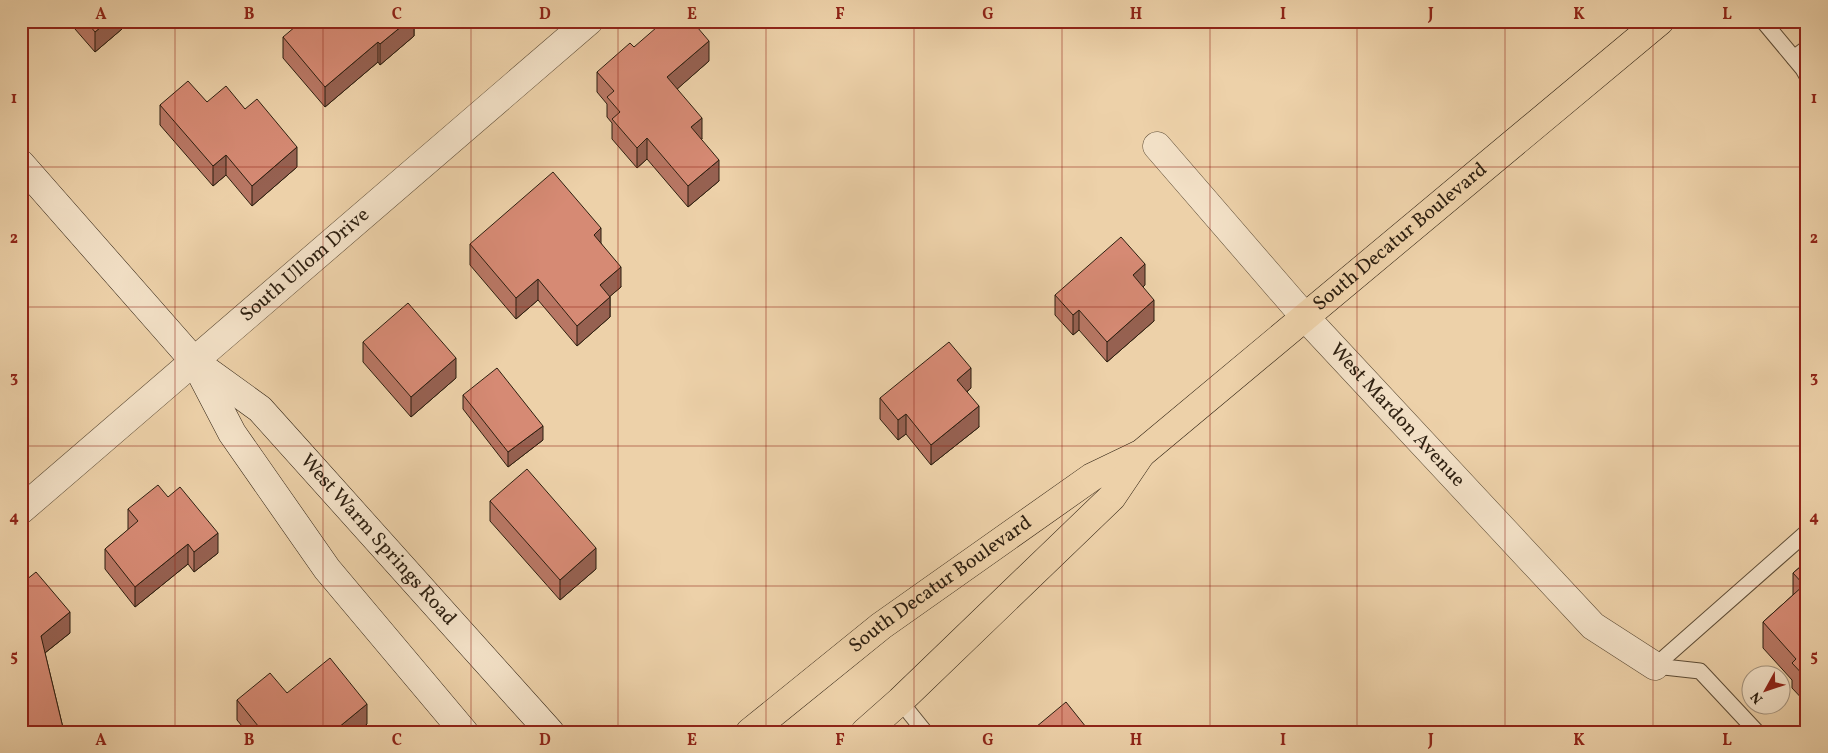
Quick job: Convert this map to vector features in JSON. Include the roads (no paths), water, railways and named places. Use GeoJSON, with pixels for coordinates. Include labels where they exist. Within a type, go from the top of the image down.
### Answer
{"type":"FeatureCollection","features":[{"type":"Feature","properties":{"kind":"main road","name":"South Decatur Boulevard"},"geometry":{"type":"LineString","coordinates":[[750,732],[881,626],[1092,477],[1142,453],[1660,21]]}},
{"type":"Feature","properties":{"kind":"main road","name":"South Decatur Boulevard"},"geometry":{"type":"LineString","coordinates":[[864,732],[900,701],[1112,497],[1142,453]]}},
{"type":"Feature","properties":{"kind":"street","name":"South Ullom Drive"},"geometry":{"type":"LineString","coordinates":[[21,510],[589,21]]}},
{"type":"Feature","properties":{"kind":"street","name":"West Mardon Avenue"},"geometry":{"type":"LineString","coordinates":[[1157,146],[1304,316],[1592,626],[1656,666]]}},
{"type":"Feature","properties":{"kind":"street","name":"West Warm Springs Road"},"geometry":{"type":"LineString","coordinates":[[21,164],[195,362],[260,409],[550,732]]}},
{"type":"Feature","properties":{"kind":"street","name":"West Warm Springs Road"},"geometry":{"type":"LineString","coordinates":[[195,362],[232,433],[327,569],[464,732]]}},
{"type":"Feature","properties":{"kind":"lane"},"geometry":{"type":"LineString","coordinates":[[1763,21],[1807,76]]}},
{"type":"Feature","properties":{"kind":"lane"},"geometry":{"type":"LineString","coordinates":[[1794,58],[1807,48]]}},
{"type":"Feature","properties":{"kind":"lane"},"geometry":{"type":"LineString","coordinates":[[1656,666],[1807,532]]}},
{"type":"Feature","properties":{"kind":"lane"},"geometry":{"type":"LineString","coordinates":[[1656,666],[1700,671],[1757,732]]}},
{"type":"Feature","properties":{"kind":"lane"},"geometry":{"type":"LineString","coordinates":[[900,701],[925,732]]}}]}
